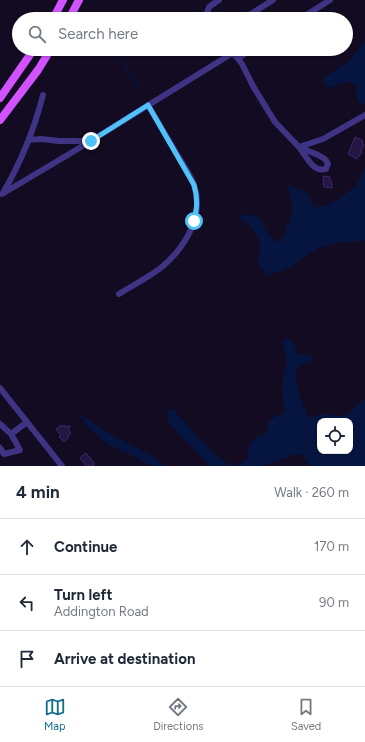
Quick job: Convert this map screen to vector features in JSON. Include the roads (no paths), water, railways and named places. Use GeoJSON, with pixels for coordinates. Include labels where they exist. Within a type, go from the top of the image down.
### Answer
{"type":"FeatureCollection","features":[{"type":"Feature","properties":{"kind":"main road"},"geometry":{"type":"LineString","coordinates":[[57,12],[63,0]]}},
{"type":"Feature","properties":{"kind":"main road"},"geometry":{"type":"LineString","coordinates":[[73,12],[79,0]]}},
{"type":"Feature","properties":{"kind":"main road"},"geometry":{"type":"LineString","coordinates":[[0,98],[30,56]]}},
{"type":"Feature","properties":{"kind":"main road"},"geometry":{"type":"LineString","coordinates":[[0,120],[38,70],[47,56]]}},
{"type":"Feature","properties":{"kind":"street"},"geometry":{"type":"LineString","coordinates":[[208,12],[208,7],[219,0]]}},
{"type":"Feature","properties":{"kind":"street"},"geometry":{"type":"LineString","coordinates":[[254,12],[273,0]]}},
{"type":"Feature","properties":{"kind":"street"},"geometry":{"type":"LineString","coordinates":[[311,12],[330,0]]}},
{"type":"Feature","properties":{"kind":"street"},"geometry":{"type":"LineString","coordinates":[[1,196],[227,56]]}},
{"type":"Feature","properties":{"kind":"street"},"geometry":{"type":"LineString","coordinates":[[235,56],[268,113],[281,130],[299,147],[314,167],[320,170],[326,169],[328,164],[325,159],[299,147]]}},
{"type":"Feature","properties":{"kind":"street"},"geometry":{"type":"LineString","coordinates":[[1,196],[16,169],[29,140],[39,113],[43,95]]}},
{"type":"Feature","properties":{"kind":"street"},"geometry":{"type":"LineString","coordinates":[[119,294],[157,271],[170,260],[187,237],[197,211],[196,192],[191,178],[148,105]]}},
{"type":"Feature","properties":{"kind":"street"},"geometry":{"type":"LineString","coordinates":[[299,147],[323,139],[365,115]]}},
{"type":"Feature","properties":{"kind":"street"},"geometry":{"type":"LineString","coordinates":[[29,140],[41,139],[59,142],[91,141]]}},
{"type":"Feature","properties":{"kind":"street"},"geometry":{"type":"LineString","coordinates":[[0,388],[62,466]]}},
{"type":"Feature","properties":{"kind":"street"},"geometry":{"type":"LineString","coordinates":[[11,434],[27,422]]}},
{"type":"Feature","properties":{"kind":"street"},"geometry":{"type":"LineString","coordinates":[[0,424],[11,434],[20,450],[4,454],[0,448]]}},
{"type":"Feature","properties":{"kind":"water"},"geometry":{"type":"Polygon","coordinates":[[[365,41],[365,105],[358,101],[355,85],[352,83],[346,82],[328,88],[323,80],[329,74],[347,63],[365,41]]]}},
{"type":"Feature","properties":{"kind":"water"},"geometry":{"type":"Polygon","coordinates":[[[365,167],[365,240],[327,245],[315,250],[289,268],[267,274],[258,262],[260,247],[259,240],[249,224],[238,218],[243,215],[259,217],[266,230],[276,242],[280,241],[292,214],[292,201],[288,185],[306,191],[314,207],[325,206],[338,199],[355,186],[365,167]]]}},
{"type":"Feature","properties":{"kind":"water"},"geometry":{"type":"Polygon","coordinates":[[[285,338],[290,339],[300,354],[310,355],[313,358],[312,362],[299,366],[295,372],[298,391],[308,417],[326,414],[342,416],[351,411],[365,399],[365,466],[309,466],[303,455],[296,454],[264,466],[234,466],[244,462],[248,458],[249,444],[255,438],[268,430],[271,419],[284,413],[283,374],[287,367],[283,343],[283,339],[285,338]]]}},
{"type":"Feature","properties":{"kind":"water"},"geometry":{"type":"Polygon","coordinates":[[[169,409],[174,410],[211,450],[227,463],[234,466],[210,466],[172,427],[168,419],[167,411],[169,409]]]}},
{"type":"Feature","properties":{"kind":"water"},"geometry":{"type":"Polygon","coordinates":[[[76,412],[114,436],[154,457],[166,466],[151,466],[106,443],[92,431],[76,412]]]}},
{"type":"Feature","properties":{"kind":"waterway"},"geometry":{"type":"LineString","coordinates":[[119,56],[139,89]]}}]}
